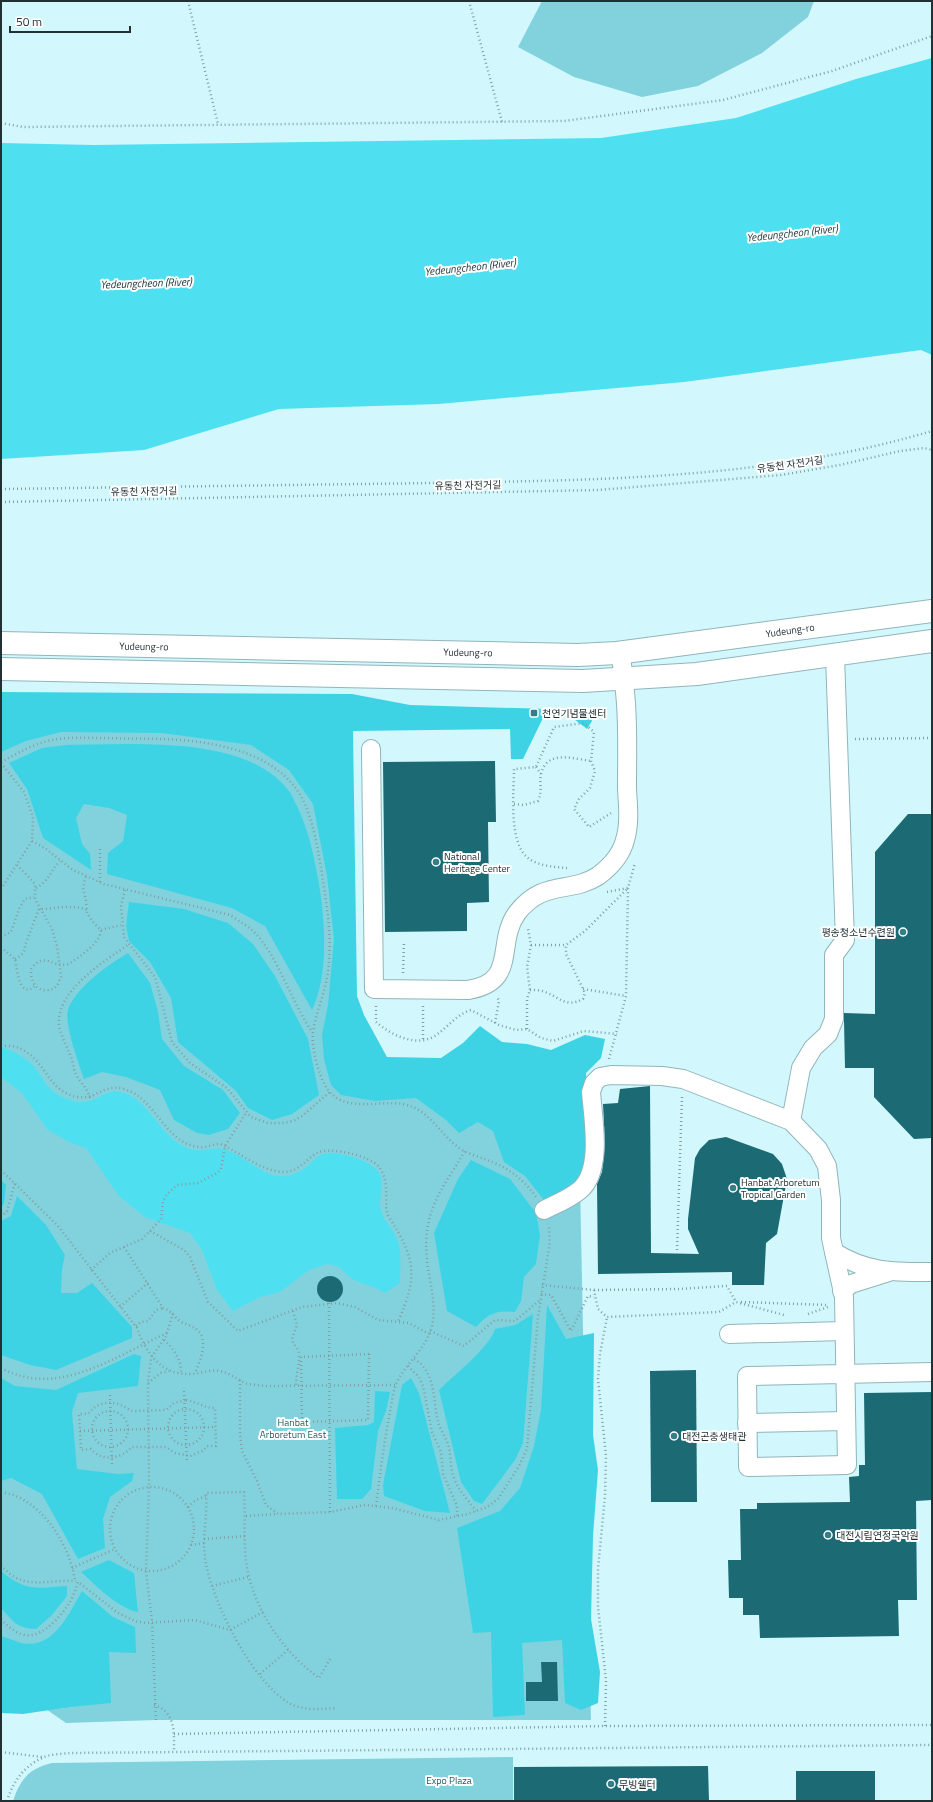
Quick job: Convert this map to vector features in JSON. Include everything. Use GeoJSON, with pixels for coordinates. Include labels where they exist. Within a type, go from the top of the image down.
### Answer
{"type":"FeatureCollection","features":[{"type":"Feature","properties":{"kind":"main road","name":"Yudeung-ro"},"geometry":{"type":"LineString","coordinates":[[1,643],[578,654],[621,652],[932,611]]}},
{"type":"Feature","properties":{"kind":"main road"},"geometry":{"type":"LineString","coordinates":[[1,669],[535,682],[623,679],[697,674],[835,656],[932,641]]}},
{"type":"Feature","properties":{"kind":"lane"},"geometry":{"type":"LineString","coordinates":[[371,749],[374,990],[468,990],[489,984],[498,975],[504,964],[511,924],[525,904],[542,892],[581,883],[596,877],[610,867],[620,854],[625,840],[628,821],[626,703],[621,652]]}},
{"type":"Feature","properties":{"kind":"lane"},"geometry":{"type":"LineString","coordinates":[[791,1121],[801,1068],[813,1048],[828,1034],[834,1019],[834,955],[845,940],[835,656]]}},
{"type":"Feature","properties":{"kind":"lane"},"geometry":{"type":"LineString","coordinates":[[544,1210],[580,1190],[588,1178],[594,1161],[591,1092],[594,1083],[604,1077],[611,1075],[662,1076],[683,1079],[791,1121],[818,1149],[827,1166],[831,1200],[831,1238],[844,1297],[844,1331],[845,1374],[847,1465],[748,1467],[746,1376],[845,1374],[932,1372]]}},
{"type":"Feature","properties":{"kind":"lane"},"geometry":{"type":"LineString","coordinates":[[834,1252],[844,1258],[889,1272],[932,1272]]}},
{"type":"Feature","properties":{"kind":"lane"},"geometry":{"type":"LineString","coordinates":[[842,1291],[851,1284],[889,1272]]}},
{"type":"Feature","properties":{"kind":"lane"},"geometry":{"type":"LineString","coordinates":[[729,1334],[844,1331]]}},
{"type":"Feature","properties":{"kind":"lane"},"geometry":{"type":"LineString","coordinates":[[747,1423],[846,1421]]}},
{"type":"Feature","properties":{"kind":"path"},"geometry":{"type":"LineString","coordinates":[[188,1],[218,124]]}},
{"type":"Feature","properties":{"kind":"path"},"geometry":{"type":"LineString","coordinates":[[469,1],[502,122]]}},
{"type":"Feature","properties":{"kind":"path"},"geometry":{"type":"LineString","coordinates":[[1,123],[23,127],[564,121],[723,100],[832,71],[932,36]]}},
{"type":"Feature","properties":{"kind":"path"},"geometry":{"type":"LineString","coordinates":[[1,489],[598,480],[780,465],[840,455],[932,431]]}},
{"type":"Feature","properties":{"kind":"path","name":"유동천 자전거길"},"geometry":{"type":"LineString","coordinates":[[1,502],[598,490],[781,475],[840,465],[900,451],[924,448],[932,450]]}},
{"type":"Feature","properties":{"kind":"path"},"geometry":{"type":"LineString","coordinates":[[536,767],[554,727],[584,723],[594,732],[592,761],[595,771],[590,788],[579,799],[574,810],[589,827],[615,810]]}},
{"type":"Feature","properties":{"kind":"path"},"geometry":{"type":"LineString","coordinates":[[1,889],[32,841],[33,817],[24,792],[1,762],[33,746],[65,738],[160,738],[205,743],[244,752],[270,765],[295,786],[312,827],[320,852],[330,929],[327,975],[313,1034],[322,1081],[330,1092],[341,1100],[368,1105],[400,1103],[411,1106],[423,1112],[455,1144],[465,1151],[498,1164],[513,1173],[530,1189],[544,1210],[547,1218],[550,1242],[540,1300],[527,1449],[520,1466],[498,1499],[487,1507],[476,1511],[457,1517],[439,1520],[376,1506],[365,1505],[330,1512],[246,1516]]}},
{"type":"Feature","properties":{"kind":"path"},"geometry":{"type":"LineString","coordinates":[[838,740],[932,738]]}},
{"type":"Feature","properties":{"kind":"path"},"geometry":{"type":"LineString","coordinates":[[514,804],[524,805],[538,802],[542,791],[541,774],[546,763],[557,757],[592,761]]}},
{"type":"Feature","properties":{"kind":"path"},"geometry":{"type":"LineString","coordinates":[[536,767],[541,774]]}},
{"type":"Feature","properties":{"kind":"path"},"geometry":{"type":"LineString","coordinates":[[536,767],[514,769],[514,831],[518,843],[528,858],[549,866],[572,869],[559,871]]}},
{"type":"Feature","properties":{"kind":"path"},"geometry":{"type":"LineString","coordinates":[[32,841],[46,849],[60,861],[100,882],[125,890],[230,915],[243,923],[255,933],[266,948],[303,1020],[313,1034]]}},
{"type":"Feature","properties":{"kind":"path"},"geometry":{"type":"LineString","coordinates":[[100,847],[100,882]]}},
{"type":"Feature","properties":{"kind":"path"},"geometry":{"type":"LineString","coordinates":[[36,888],[47,881],[60,861]]}},
{"type":"Feature","properties":{"kind":"path"},"geometry":{"type":"LineString","coordinates":[[604,1077],[617,1034],[626,996],[628,888],[635,862]]}},
{"type":"Feature","properties":{"kind":"path"},"geometry":{"type":"LineString","coordinates":[[17,864],[32,880],[36,888],[34,897],[55,937],[59,965],[61,977],[57,986],[48,991],[38,989],[30,975],[31,969],[34,965],[45,960],[59,965],[63,966],[74,961],[97,940],[101,934],[101,930]]}},
{"type":"Feature","properties":{"kind":"path"},"geometry":{"type":"LineString","coordinates":[[86,876],[82,888],[86,900],[88,917],[101,930]]}},
{"type":"Feature","properties":{"kind":"path"},"geometry":{"type":"LineString","coordinates":[[531,945],[566,945],[585,931],[628,888]]}},
{"type":"Feature","properties":{"kind":"path"},"geometry":{"type":"LineString","coordinates":[[125,890],[121,906],[121,925],[124,937],[128,945],[147,965],[154,977],[172,1042],[178,1052],[190,1063],[227,1088],[246,1113],[260,1121],[282,1123],[302,1116],[330,1092]]}},
{"type":"Feature","properties":{"kind":"path"},"geometry":{"type":"LineString","coordinates":[[1,937],[11,932],[20,907],[25,899],[34,897]]}},
{"type":"Feature","properties":{"kind":"path"},"geometry":{"type":"LineString","coordinates":[[39,909],[79,907],[87,910]]}},
{"type":"Feature","properties":{"kind":"path"},"geometry":{"type":"LineString","coordinates":[[16,959],[25,949],[25,945],[39,909]]}},
{"type":"Feature","properties":{"kind":"path"},"geometry":{"type":"LineString","coordinates":[[101,930],[121,925]]}},
{"type":"Feature","properties":{"kind":"path"},"geometry":{"type":"LineString","coordinates":[[527,927],[531,945],[527,967],[530,990],[526,999],[527,1029]]}},
{"type":"Feature","properties":{"kind":"path"},"geometry":{"type":"LineString","coordinates":[[403,978],[404,941]]}},
{"type":"Feature","properties":{"kind":"path"},"geometry":{"type":"LineString","coordinates":[[90,1098],[87,1088],[75,1073],[72,1058],[64,1042],[59,1025],[60,1010],[66,996],[81,981],[128,945]]}},
{"type":"Feature","properties":{"kind":"path"},"geometry":{"type":"LineString","coordinates":[[530,990],[543,991],[560,1001],[575,1003],[583,999],[585,993],[566,954],[566,945]]}},
{"type":"Feature","properties":{"kind":"path"},"geometry":{"type":"LineString","coordinates":[[1,947],[16,959],[18,981],[21,986],[28,990],[35,986]]}},
{"type":"Feature","properties":{"kind":"path"},"geometry":{"type":"LineString","coordinates":[[583,989],[626,996]]}},
{"type":"Feature","properties":{"kind":"path"},"geometry":{"type":"LineString","coordinates":[[495,993],[499,1001],[495,1023]]}},
{"type":"Feature","properties":{"kind":"path"},"geometry":{"type":"LineString","coordinates":[[376,998],[376,1022],[389,1033],[410,1040],[423,1040],[433,1037],[462,1012],[471,1010],[495,1023],[516,1030],[527,1029],[541,1038],[553,1041],[584,1031],[617,1034]]}},
{"type":"Feature","properties":{"kind":"path"},"geometry":{"type":"LineString","coordinates":[[423,999],[423,1040]]}},
{"type":"Feature","properties":{"kind":"path"},"geometry":{"type":"LineString","coordinates":[[1,1045],[18,1047],[30,1055],[44,1068],[48,1076],[61,1090],[77,1098],[90,1098],[107,1089],[124,1089],[146,1102],[175,1136],[182,1141],[199,1147],[206,1147],[214,1144],[225,1146],[273,1170],[284,1172],[299,1168],[317,1153],[324,1150],[334,1150],[358,1156],[378,1166],[385,1179],[388,1215],[398,1229],[409,1255],[412,1270],[408,1297],[398,1322]]}},
{"type":"Feature","properties":{"kind":"path"},"geometry":{"type":"LineString","coordinates":[[677,1250],[683,1079]]}},
{"type":"Feature","properties":{"kind":"path"},"geometry":{"type":"LineString","coordinates":[[91,1270],[110,1253],[142,1239],[161,1219],[164,1201],[177,1185],[206,1181],[221,1170],[225,1146],[246,1113]]}},
{"type":"Feature","properties":{"kind":"path"},"geometry":{"type":"LineString","coordinates":[[376,1506],[381,1459],[396,1385],[430,1332],[434,1311],[427,1261],[425,1231],[436,1200],[465,1151]]}},
{"type":"Feature","properties":{"kind":"path"},"geometry":{"type":"LineString","coordinates":[[1,1170],[58,1226],[136,1326],[143,1344],[151,1358],[169,1371],[181,1374],[220,1371],[231,1374],[240,1380],[252,1384],[301,1386],[396,1385]]}},
{"type":"Feature","properties":{"kind":"path"},"geometry":{"type":"LineString","coordinates":[[1,1217],[6,1211],[15,1183]]}},
{"type":"Feature","properties":{"kind":"path"},"geometry":{"type":"LineString","coordinates":[[150,1231],[184,1250],[190,1256],[208,1302],[238,1331],[311,1304],[329,1303],[355,1306],[378,1320],[409,1323],[464,1346],[495,1320],[515,1321],[540,1300]]}},
{"type":"Feature","properties":{"kind":"path"},"geometry":{"type":"LineString","coordinates":[[124,1247],[164,1308],[174,1313],[180,1321],[193,1326],[202,1334],[203,1339],[200,1359],[194,1374]]}},
{"type":"Feature","properties":{"kind":"path"},"geometry":{"type":"LineString","coordinates":[[120,1307],[148,1283]]}},
{"type":"Feature","properties":{"kind":"path"},"geometry":{"type":"LineString","coordinates":[[542,1285],[594,1290],[679,1289],[727,1286],[736,1302],[788,1316]]}},
{"type":"Feature","properties":{"kind":"path"},"geometry":{"type":"LineString","coordinates":[[594,1290],[594,1297],[598,1309],[607,1317],[719,1312],[736,1302],[831,1305],[830,1307],[803,1316]]}},
{"type":"Feature","properties":{"kind":"path"},"geometry":{"type":"LineString","coordinates":[[541,1294],[551,1295],[571,1331],[588,1296],[594,1297]]}},
{"type":"Feature","properties":{"kind":"path"},"geometry":{"type":"LineString","coordinates":[[329,1303],[330,1512]]}},
{"type":"Feature","properties":{"kind":"path"},"geometry":{"type":"LineString","coordinates":[[136,1326],[141,1322],[148,1321],[156,1310],[164,1308]]}},
{"type":"Feature","properties":{"kind":"path"},"geometry":{"type":"LineString","coordinates":[[293,1311],[297,1325],[292,1339],[300,1357],[302,1422],[368,1420],[369,1354],[300,1357]]}},
{"type":"Feature","properties":{"kind":"path"},"geometry":{"type":"LineString","coordinates":[[156,1720],[154,1705],[152,1622],[146,1571],[149,1487],[148,1383],[151,1358],[164,1340],[174,1313]]}},
{"type":"Feature","properties":{"kind":"path"},"geometry":{"type":"LineString","coordinates":[[605,1726],[606,1680],[598,1607],[598,1569],[606,1470],[598,1379],[600,1354],[607,1317]]}},
{"type":"Feature","properties":{"kind":"path"},"geometry":{"type":"LineString","coordinates":[[1,1368],[15,1374],[45,1380],[66,1377],[108,1361],[167,1333]]}},
{"type":"Feature","properties":{"kind":"path"},"geometry":{"type":"LineString","coordinates":[[164,1340],[176,1353],[181,1367],[181,1374]]}},
{"type":"Feature","properties":{"kind":"path"},"geometry":{"type":"LineString","coordinates":[[296,1385],[296,1374],[300,1357]]}},
{"type":"Feature","properties":{"kind":"path"},"geometry":{"type":"LineString","coordinates":[[414,1359],[426,1371],[431,1381],[438,1422],[449,1447],[450,1468],[454,1478],[463,1496],[469,1501],[476,1511]]}},
{"type":"Feature","properties":{"kind":"path"},"geometry":{"type":"LineString","coordinates":[[408,1366],[419,1377],[423,1386],[432,1432],[441,1452],[443,1474],[457,1506],[457,1517]]}},
{"type":"Feature","properties":{"kind":"path"},"geometry":{"type":"LineString","coordinates":[[148,1383],[161,1373],[169,1371]]}},
{"type":"Feature","properties":{"kind":"path"},"geometry":{"type":"LineString","coordinates":[[240,1380],[240,1434],[242,1451],[257,1481],[266,1505],[278,1514]]}},
{"type":"Feature","properties":{"kind":"path"},"geometry":{"type":"LineString","coordinates":[[184,1391],[187,1464]]}},
{"type":"Feature","properties":{"kind":"path"},"geometry":{"type":"LineString","coordinates":[[110,1395],[112,1467]]}},
{"type":"Feature","properties":{"kind":"path"},"geometry":{"type":"LineString","coordinates":[[185,1400],[194,1401],[206,1408],[215,1408],[216,1446],[207,1446],[195,1454],[186,1456],[175,1453],[166,1447],[132,1447],[119,1456],[112,1458],[99,1455],[91,1449],[81,1450],[79,1414],[88,1414],[98,1405],[110,1402],[123,1406],[131,1411],[166,1410],[174,1403],[185,1400]]}},
{"type":"Feature","properties":{"kind":"path"},"geometry":{"type":"LineString","coordinates":[[185,1410],[196,1413],[202,1419],[204,1427],[199,1440],[186,1445],[174,1440],[169,1428],[172,1417],[178,1412],[185,1410]]}},
{"type":"Feature","properties":{"kind":"path"},"geometry":{"type":"LineString","coordinates":[[111,1411],[123,1417],[127,1430],[123,1440],[112,1447],[102,1445],[98,1442],[92,1431],[96,1418],[102,1413],[111,1411]]}},
{"type":"Feature","properties":{"kind":"path"},"geometry":{"type":"LineString","coordinates":[[80,1432],[216,1427]]}},
{"type":"Feature","properties":{"kind":"path"},"geometry":{"type":"LineString","coordinates":[[149,1487],[171,1491],[181,1498],[188,1507],[194,1526],[191,1545],[188,1552],[177,1564],[162,1570],[146,1571],[128,1564],[115,1549],[110,1531],[110,1522],[118,1505],[132,1492],[149,1487]]}},
{"type":"Feature","properties":{"kind":"path"},"geometry":{"type":"LineString","coordinates":[[1,1492],[12,1494],[27,1500],[38,1509],[61,1540],[76,1582],[72,1601],[47,1628],[39,1634],[25,1635],[18,1633],[1,1619]]}},
{"type":"Feature","properties":{"kind":"path"},"geometry":{"type":"LineString","coordinates":[[188,1507],[196,1500],[206,1496],[206,1493],[244,1492],[248,1577],[263,1612],[274,1632],[288,1650],[307,1669],[319,1678],[330,1659]]}},
{"type":"Feature","properties":{"kind":"path"},"geometry":{"type":"LineString","coordinates":[[206,1496],[204,1539],[206,1562],[218,1604],[230,1630],[271,1688],[289,1703],[306,1709],[337,1708]]}},
{"type":"Feature","properties":{"kind":"path"},"geometry":{"type":"LineString","coordinates":[[204,1539],[245,1536]]}},
{"type":"Feature","properties":{"kind":"path"},"geometry":{"type":"LineString","coordinates":[[191,1545],[204,1543]]}},
{"type":"Feature","properties":{"kind":"path"},"geometry":{"type":"LineString","coordinates":[[72,1568],[115,1549]]}},
{"type":"Feature","properties":{"kind":"path"},"geometry":{"type":"LineString","coordinates":[[1,1565],[9,1573],[32,1583],[76,1582],[123,1615],[135,1621],[152,1622],[195,1620],[230,1630],[263,1612]]}},
{"type":"Feature","properties":{"kind":"path"},"geometry":{"type":"LineString","coordinates":[[212,1586],[248,1577]]}},
{"type":"Feature","properties":{"kind":"path"},"geometry":{"type":"LineString","coordinates":[[260,1674],[288,1650]]}},
{"type":"Feature","properties":{"kind":"path"},"geometry":{"type":"LineString","coordinates":[[154,1705],[163,1708],[170,1716],[174,1734],[174,1752]]}},
{"type":"Feature","properties":{"kind":"path"},"geometry":{"type":"LineString","coordinates":[[174,1734],[605,1726],[932,1725]]}},
{"type":"Feature","properties":{"kind":"path"},"geometry":{"type":"LineString","coordinates":[[1,1752],[42,1757],[70,1753],[932,1745]]}},
{"type":"Feature","properties":{"kind":"path"},"geometry":{"type":"LineString","coordinates":[[7,1801],[11,1787],[20,1773],[42,1757]]}},
{"type":"Feature","properties":{"kind":"green space"},"geometry":{"type":"Polygon","coordinates":[[[542,1],[814,1],[808,17],[762,53],[698,86],[642,97],[574,77],[518,47],[542,1]]]}},
{"type":"Feature","properties":{"kind":"green space","name":"Hanbat Arboretum East"},"geometry":{"type":"Polygon","coordinates":[[[1,699],[348,701],[356,1085],[578,1084],[591,1720],[156,1720],[66,1723],[40,1705],[1,1652],[1,699]]]}},
{"type":"Feature","properties":{"kind":"green space","name":"Expo Plaza"},"geometry":{"type":"Polygon","coordinates":[[[513,1757],[513,1801],[13,1801],[19,1786],[32,1771],[52,1763],[513,1757]]]}},
{"type":"Feature","properties":{"kind":"shaded area"},"geometry":{"type":"Polygon","coordinates":[[[1,692],[352,694],[410,705],[582,710],[589,712],[592,721],[587,729],[570,716],[543,718],[523,759],[511,759],[510,729],[353,731],[357,996],[364,1015],[387,1057],[441,1058],[463,1043],[480,1026],[502,1042],[527,1044],[551,1050],[585,1035],[605,1039],[601,1058],[586,1073],[588,1110],[587,1155],[582,1175],[575,1184],[547,1204],[525,1176],[504,1162],[493,1131],[478,1122],[459,1133],[446,1120],[416,1098],[375,1101],[341,1095],[331,1085],[324,1059],[322,1035],[328,1005],[334,939],[327,876],[313,804],[289,770],[251,745],[162,733],[61,732],[26,741],[1,752],[1,692]]]}},
{"type":"Feature","properties":{"kind":"shaded area"},"geometry":{"type":"Polygon","coordinates":[[[153,744],[184,746],[215,751],[244,759],[269,772],[288,790],[301,815],[311,844],[319,884],[323,915],[323,964],[321,980],[312,1010],[265,926],[232,908],[107,874],[108,853],[123,841],[127,815],[109,808],[84,804],[76,818],[82,844],[90,854],[91,870],[43,838],[27,789],[9,763],[42,748],[66,745],[153,744]]]}},
{"type":"Feature","properties":{"kind":"shaded area"},"geometry":{"type":"Polygon","coordinates":[[[129,902],[184,909],[228,923],[253,944],[275,976],[308,1039],[319,1095],[292,1114],[272,1120],[248,1108],[236,1091],[178,1042],[171,998],[150,962],[129,941],[126,926],[129,902]]]}},
{"type":"Feature","properties":{"kind":"shaded area"},"geometry":{"type":"Polygon","coordinates":[[[128,953],[150,983],[158,1012],[162,1039],[184,1066],[223,1090],[240,1113],[228,1129],[209,1135],[197,1133],[174,1120],[160,1090],[126,1077],[102,1072],[84,1079],[70,1034],[67,1016],[68,1010],[78,993],[85,985],[112,963],[128,953]]]}},
{"type":"Feature","properties":{"kind":"shaded area"},"geometry":{"type":"Polygon","coordinates":[[[471,1160],[510,1179],[536,1213],[540,1235],[536,1264],[524,1277],[521,1301],[515,1312],[498,1312],[485,1318],[476,1327],[447,1311],[434,1233],[458,1179],[471,1160]]]}},
{"type":"Feature","properties":{"kind":"shaded area"},"geometry":{"type":"Polygon","coordinates":[[[1,1180],[6,1185],[4,1204],[1,1207],[1,1180]]]}},
{"type":"Feature","properties":{"kind":"shaded area"},"geometry":{"type":"Polygon","coordinates":[[[17,1196],[46,1225],[65,1255],[62,1269],[61,1293],[77,1293],[92,1283],[132,1327],[132,1338],[56,1370],[30,1365],[1,1355],[1,1221],[11,1216],[17,1196]]]}},
{"type":"Feature","properties":{"kind":"shaded area"},"geometry":{"type":"Polygon","coordinates":[[[547,1305],[566,1339],[594,1333],[593,1435],[598,1470],[593,1536],[591,1619],[600,1672],[598,1703],[581,1710],[565,1703],[562,1640],[522,1643],[525,1715],[493,1717],[491,1632],[473,1633],[457,1528],[500,1511],[520,1488],[534,1446],[541,1410],[547,1305]]]}},
{"type":"Feature","properties":{"kind":"shaded area"},"geometry":{"type":"Polygon","coordinates":[[[533,1314],[523,1443],[515,1460],[482,1504],[474,1501],[461,1482],[439,1390],[479,1353],[492,1336],[495,1329],[515,1325],[533,1314]]]}},
{"type":"Feature","properties":{"kind":"shaded area"},"geometry":{"type":"Polygon","coordinates":[[[134,1354],[141,1356],[138,1386],[78,1393],[72,1412],[77,1469],[118,1474],[134,1473],[132,1481],[110,1497],[103,1519],[105,1548],[78,1559],[42,1494],[11,1478],[1,1481],[1,1378],[15,1386],[56,1390],[134,1354]]]}},
{"type":"Feature","properties":{"kind":"shaded area"},"geometry":{"type":"Polygon","coordinates":[[[411,1378],[419,1393],[450,1513],[425,1511],[384,1496],[383,1485],[402,1385],[411,1378]]]}},
{"type":"Feature","properties":{"kind":"shaded area"},"geometry":{"type":"Polygon","coordinates":[[[375,1391],[390,1392],[386,1411],[378,1431],[371,1489],[362,1499],[337,1499],[335,1428],[368,1425],[374,1422],[375,1391]]]}},
{"type":"Feature","properties":{"kind":"shaded area"},"geometry":{"type":"Polygon","coordinates":[[[109,1560],[134,1573],[138,1612],[122,1606],[81,1572],[109,1560]]]}},
{"type":"Feature","properties":{"kind":"shaded area"},"geometry":{"type":"Polygon","coordinates":[[[1,1571],[25,1586],[40,1588],[67,1586],[67,1596],[51,1616],[36,1629],[20,1626],[1,1608],[1,1571]]]}},
{"type":"Feature","properties":{"kind":"shaded area"},"geometry":{"type":"Polygon","coordinates":[[[82,1591],[113,1617],[135,1627],[136,1653],[109,1652],[111,1703],[23,1714],[1,1713],[1,1636],[21,1643],[33,1644],[43,1641],[59,1628],[82,1591]]]}},
{"type":"Feature","properties":{"kind":"water","name":"Yedeungcheon (River)"},"geometry":{"type":"Polygon","coordinates":[[[932,58],[932,355],[921,350],[684,382],[439,404],[279,409],[144,450],[1,459],[1,143],[94,145],[601,138],[736,118],[856,79],[932,58]]]}},
{"type":"Feature","properties":{"kind":"water"},"geometry":{"type":"Polygon","coordinates":[[[1,1047],[29,1061],[46,1084],[60,1096],[78,1102],[85,1102],[115,1091],[129,1095],[144,1107],[171,1137],[185,1147],[196,1150],[227,1150],[272,1175],[288,1176],[298,1172],[307,1167],[320,1155],[326,1153],[350,1156],[371,1165],[376,1169],[381,1177],[381,1211],[399,1244],[400,1283],[385,1293],[379,1289],[356,1281],[340,1267],[327,1264],[309,1270],[280,1292],[260,1297],[233,1311],[217,1290],[202,1250],[190,1233],[145,1217],[119,1196],[86,1148],[69,1142],[47,1129],[22,1093],[1,1077],[1,1047]]]}},
{"type":"Feature","properties":{"kind":"building","name":"National Heritage Center"},"geometry":{"type":"Polygon","coordinates":[[[495,761],[496,822],[488,822],[489,902],[467,903],[467,931],[385,932],[383,762],[495,761]]]}},
{"type":"Feature","properties":{"kind":"building","name":"평송청소년수련원"},"geometry":{"type":"Polygon","coordinates":[[[908,814],[932,814],[932,1138],[914,1139],[874,1097],[874,1068],[845,1068],[844,1021],[844,1013],[875,1014],[875,852],[908,814]]]}},
{"type":"Feature","properties":{"kind":"building"},"geometry":{"type":"Polygon","coordinates":[[[650,1086],[651,1253],[699,1254],[688,1229],[695,1158],[700,1149],[709,1140],[726,1137],[773,1154],[782,1164],[787,1179],[777,1234],[766,1243],[764,1285],[732,1285],[732,1272],[598,1274],[597,1184],[602,1172],[605,1144],[603,1104],[618,1103],[620,1089],[650,1086]]]}},
{"type":"Feature","properties":{"kind":"building"},"geometry":{"type":"Polygon","coordinates":[[[330,1276],[339,1280],[343,1289],[339,1298],[330,1302],[321,1298],[317,1289],[321,1280],[330,1276]]]}},
{"type":"Feature","properties":{"kind":"building","name":"대전곤충생태관"},"geometry":{"type":"Polygon","coordinates":[[[696,1370],[697,1502],[651,1502],[650,1371],[696,1370]]]}},
{"type":"Feature","properties":{"kind":"building","name":"대전시립연정국악원"},"geometry":{"type":"Polygon","coordinates":[[[932,1392],[932,1500],[916,1501],[917,1600],[898,1600],[899,1636],[760,1638],[759,1615],[743,1615],[743,1598],[729,1598],[728,1560],[741,1560],[740,1509],[757,1509],[757,1503],[850,1502],[849,1477],[859,1476],[859,1465],[865,1465],[864,1393],[932,1392]]]}},
{"type":"Feature","properties":{"kind":"building"},"geometry":{"type":"Polygon","coordinates":[[[541,1662],[557,1662],[558,1701],[526,1701],[526,1682],[542,1682],[541,1662]]]}},
{"type":"Feature","properties":{"kind":"building","name":"무빙쉘터"},"geometry":{"type":"Polygon","coordinates":[[[708,1766],[709,1801],[514,1801],[514,1767],[708,1766]]]}},
{"type":"Feature","properties":{"kind":"building"},"geometry":{"type":"Polygon","coordinates":[[[796,1771],[875,1771],[875,1801],[796,1801],[796,1771]]]}},
{"type":"Feature","properties":{"kind":"place","name":"천연기념물센터"},"geometry":{"type":"Point","coordinates":[534,713]}},
{"type":"Feature","properties":{"kind":"place","name":"National Heritage Center"},"geometry":{"type":"Point","coordinates":[436,862]}},
{"type":"Feature","properties":{"kind":"place","name":"평송청소년수련원"},"geometry":{"type":"Point","coordinates":[903,932]}},
{"type":"Feature","properties":{"kind":"place","name":"Hanbat Arboretum Tropical Garden"},"geometry":{"type":"Point","coordinates":[733,1188]}},
{"type":"Feature","properties":{"kind":"place","name":"대전곤충생태관"},"geometry":{"type":"Point","coordinates":[674,1436]}},
{"type":"Feature","properties":{"kind":"place","name":"대전시립연정국악원"},"geometry":{"type":"Point","coordinates":[828,1535]}},
{"type":"Feature","properties":{"kind":"place","name":"무빙쉘터"},"geometry":{"type":"Point","coordinates":[611,1784]}}]}
